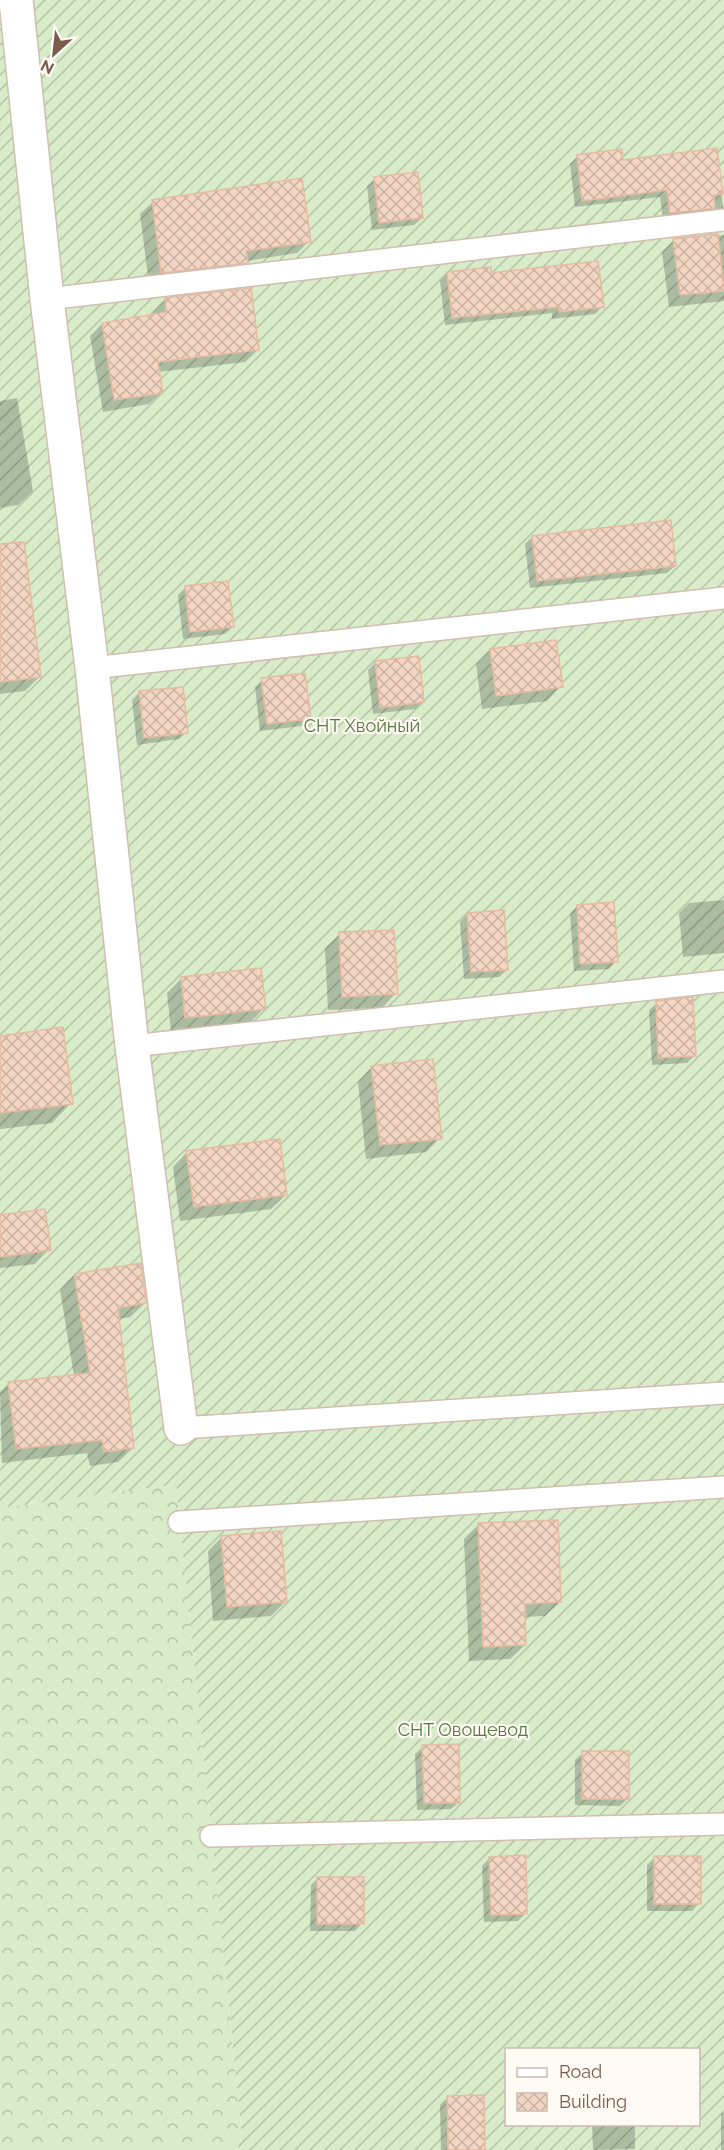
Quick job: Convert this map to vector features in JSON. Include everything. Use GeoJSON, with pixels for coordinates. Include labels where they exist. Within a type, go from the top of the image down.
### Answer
{"type":"FeatureCollection","features":[{"type":"Feature","properties":{"kind":"street"},"geometry":{"type":"LineString","coordinates":[[16,0],[47,299],[92,668],[132,1046],[181,1428]]}},
{"type":"Feature","properties":{"kind":"lane"},"geometry":{"type":"LineString","coordinates":[[47,299],[724,220]]}},
{"type":"Feature","properties":{"kind":"lane"},"geometry":{"type":"LineString","coordinates":[[92,668],[724,598]]}},
{"type":"Feature","properties":{"kind":"lane"},"geometry":{"type":"LineString","coordinates":[[132,1046],[724,981]]}},
{"type":"Feature","properties":{"kind":"lane"},"geometry":{"type":"LineString","coordinates":[[181,1428],[724,1393]]}},
{"type":"Feature","properties":{"kind":"lane"},"geometry":{"type":"LineString","coordinates":[[179,1522],[724,1487]]}},
{"type":"Feature","properties":{"kind":"lane"},"geometry":{"type":"LineString","coordinates":[[211,1836],[724,1824]]}},
{"type":"Feature","properties":{"kind":"green space","name":"СНТ Хвойный"},"geometry":{"type":"Polygon","coordinates":[[[0,0],[724,0],[724,2150],[237,2150],[242,2136],[176,1484],[0,1508],[0,0]]]}},
{"type":"Feature","properties":{"kind":"green space"},"geometry":{"type":"Polygon","coordinates":[[[176,1483],[242,2136],[237,2150],[0,2150],[0,1508],[176,1483]]]}},
{"type":"Feature","properties":{"kind":"building"},"geometry":{"type":"Polygon","coordinates":[[[717,148],[723,194],[714,195],[715,208],[670,213],[667,190],[582,201],[577,155],[622,149],[623,160],[717,148]]]}},
{"type":"Feature","properties":{"kind":"building"},"geometry":{"type":"Polygon","coordinates":[[[418,172],[423,218],[379,223],[374,177],[418,172]]]}},
{"type":"Feature","properties":{"kind":"building"},"geometry":{"type":"Polygon","coordinates":[[[302,178],[311,242],[246,251],[248,263],[161,273],[152,200],[302,178]]]}},
{"type":"Feature","properties":{"kind":"building"},"geometry":{"type":"Polygon","coordinates":[[[718,234],[724,291],[680,295],[673,239],[718,234]]]}},
{"type":"Feature","properties":{"kind":"building"},"geometry":{"type":"Polygon","coordinates":[[[598,261],[604,307],[559,312],[559,307],[452,318],[447,272],[491,267],[491,273],[598,261]]]}},
{"type":"Feature","properties":{"kind":"building"},"geometry":{"type":"Polygon","coordinates":[[[251,288],[259,350],[158,362],[163,393],[114,400],[102,323],[166,312],[165,298],[251,288]]]}},
{"type":"Feature","properties":{"kind":"building"},"geometry":{"type":"Polygon","coordinates":[[[671,520],[676,566],[537,581],[532,536],[671,520]]]}},
{"type":"Feature","properties":{"kind":"building"},"geometry":{"type":"Polygon","coordinates":[[[24,542],[41,677],[0,682],[0,544],[24,542]]]}},
{"type":"Feature","properties":{"kind":"building"},"geometry":{"type":"Polygon","coordinates":[[[228,581],[234,627],[190,632],[185,586],[228,581]]]}},
{"type":"Feature","properties":{"kind":"building"},"geometry":{"type":"Polygon","coordinates":[[[556,640],[563,687],[496,696],[490,649],[556,640]]]}},
{"type":"Feature","properties":{"kind":"building"},"geometry":{"type":"Polygon","coordinates":[[[419,656],[424,702],[380,708],[375,661],[419,656]]]}},
{"type":"Feature","properties":{"kind":"building"},"geometry":{"type":"Polygon","coordinates":[[[305,673],[311,719],[267,724],[261,678],[305,673]]]}},
{"type":"Feature","properties":{"kind":"building"},"geometry":{"type":"Polygon","coordinates":[[[183,687],[188,733],[144,738],[139,691],[183,687]]]}},
{"type":"Feature","properties":{"kind":"building"},"geometry":{"type":"Polygon","coordinates":[[[614,902],[618,962],[580,964],[577,905],[614,902]]]}},
{"type":"Feature","properties":{"kind":"building"},"geometry":{"type":"Polygon","coordinates":[[[504,910],[508,970],[471,972],[467,913],[504,910]]]}},
{"type":"Feature","properties":{"kind":"building"},"geometry":{"type":"Polygon","coordinates":[[[394,930],[398,994],[342,997],[339,932],[394,930]]]}},
{"type":"Feature","properties":{"kind":"building"},"geometry":{"type":"Polygon","coordinates":[[[261,968],[266,1009],[185,1018],[181,977],[261,968]]]}},
{"type":"Feature","properties":{"kind":"building"},"geometry":{"type":"Polygon","coordinates":[[[693,997],[696,1056],[658,1058],[656,1001],[693,997]]]}},
{"type":"Feature","properties":{"kind":"building"},"geometry":{"type":"Polygon","coordinates":[[[63,1027],[73,1104],[0,1113],[0,1036],[63,1027]]]}},
{"type":"Feature","properties":{"kind":"building"},"geometry":{"type":"Polygon","coordinates":[[[433,1059],[442,1139],[380,1145],[371,1066],[433,1059]]]}},
{"type":"Feature","properties":{"kind":"building"},"geometry":{"type":"Polygon","coordinates":[[[280,1139],[287,1195],[194,1207],[186,1151],[280,1139]]]}},
{"type":"Feature","properties":{"kind":"building"},"geometry":{"type":"Polygon","coordinates":[[[45,1209],[51,1250],[0,1257],[0,1215],[45,1209]]]}},
{"type":"Feature","properties":{"kind":"building"},"geometry":{"type":"Polygon","coordinates":[[[141,1263],[146,1303],[118,1308],[134,1448],[104,1452],[102,1440],[16,1449],[8,1382],[90,1373],[74,1274],[141,1263]]]}},
{"type":"Feature","properties":{"kind":"building"},"geometry":{"type":"Polygon","coordinates":[[[558,1520],[561,1602],[525,1604],[526,1645],[483,1647],[478,1523],[558,1520]]]}},
{"type":"Feature","properties":{"kind":"building"},"geometry":{"type":"Polygon","coordinates":[[[281,1531],[287,1602],[227,1607],[221,1536],[281,1531]]]}},
{"type":"Feature","properties":{"kind":"building"},"geometry":{"type":"Polygon","coordinates":[[[459,1744],[460,1803],[424,1803],[422,1745],[459,1744]]]}},
{"type":"Feature","properties":{"kind":"building"},"geometry":{"type":"Polygon","coordinates":[[[582,1751],[629,1751],[629,1799],[582,1799],[582,1751]]]}},
{"type":"Feature","properties":{"kind":"building"},"geometry":{"type":"Polygon","coordinates":[[[526,1855],[527,1914],[491,1915],[489,1857],[526,1855]]]}},
{"type":"Feature","properties":{"kind":"building"},"geometry":{"type":"Polygon","coordinates":[[[654,1856],[701,1856],[701,1904],[654,1904],[654,1856]]]}},
{"type":"Feature","properties":{"kind":"building"},"geometry":{"type":"Polygon","coordinates":[[[317,1877],[364,1877],[364,1924],[317,1924],[317,1877]]]}},
{"type":"Feature","properties":{"kind":"building"},"geometry":{"type":"Polygon","coordinates":[[[484,2095],[485,2150],[448,2150],[447,2096],[484,2095]]]}},
{"type":"Feature","properties":{"kind":"park label","name":"СНТ Овощевод"},"geometry":{"type":"Point","coordinates":[463,1729]}}]}
